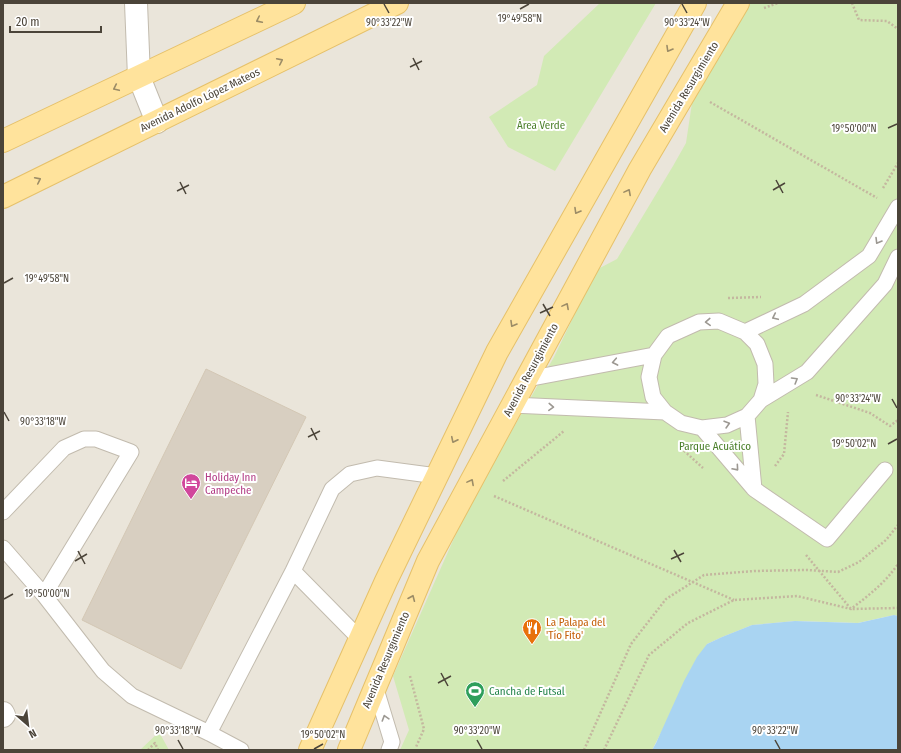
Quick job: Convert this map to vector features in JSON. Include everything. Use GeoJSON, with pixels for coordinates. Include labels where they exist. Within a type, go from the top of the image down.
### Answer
{"type":"FeatureCollection","features":[{"type":"Feature","properties":{"kind":"main road"},"geometry":{"type":"LineString","coordinates":[[3,141],[294,3]]}},
{"type":"Feature","properties":{"kind":"main road","name":"Avenida Adolfo López Mateos"},"geometry":{"type":"LineString","coordinates":[[3,197],[397,3]]}},
{"type":"Feature","properties":{"kind":"main road"},"geometry":{"type":"LineString","coordinates":[[310,750],[386,581],[497,352],[695,3]]}},
{"type":"Feature","properties":{"kind":"main road","name":"Avenida Resurgimiento"},"geometry":{"type":"LineString","coordinates":[[349,750],[428,561],[640,169],[738,3]]}},
{"type":"Feature","properties":{"kind":"street"},"geometry":{"type":"LineString","coordinates":[[136,3],[139,77],[157,122]]}},
{"type":"Feature","properties":{"kind":"lane"},"geometry":{"type":"LineString","coordinates":[[745,332],[804,304],[870,256],[898,208]]}},
{"type":"Feature","properties":{"kind":"lane"},"geometry":{"type":"LineString","coordinates":[[761,400],[766,384],[765,364],[757,344],[745,332],[719,321],[699,322],[668,336],[654,355],[649,377],[653,397],[665,412],[681,423],[702,428],[727,425],[747,416],[761,400],[807,372],[885,284],[898,257]]}},
{"type":"Feature","properties":{"kind":"lane"},"geometry":{"type":"LineString","coordinates":[[527,379],[654,355]]}},
{"type":"Feature","properties":{"kind":"lane"},"geometry":{"type":"LineString","coordinates":[[512,405],[665,412]]}},
{"type":"Feature","properties":{"kind":"lane"},"geometry":{"type":"LineString","coordinates":[[747,416],[754,489]]}},
{"type":"Feature","properties":{"kind":"lane"},"geometry":{"type":"LineString","coordinates":[[702,428],[754,489],[827,539],[885,470]]}},
{"type":"Feature","properties":{"kind":"lane"},"geometry":{"type":"LineString","coordinates":[[3,512],[64,448],[84,439],[96,439],[131,452],[44,595]]}},
{"type":"Feature","properties":{"kind":"lane"},"geometry":{"type":"LineString","coordinates":[[209,733],[332,489],[350,474],[377,468],[437,476]]}},
{"type":"Feature","properties":{"kind":"lane"},"geometry":{"type":"LineString","coordinates":[[3,548],[44,595],[103,671],[132,696],[241,750]]}},
{"type":"Feature","properties":{"kind":"lane"},"geometry":{"type":"LineString","coordinates":[[292,571],[360,639]]}},
{"type":"Feature","properties":{"kind":"lane"},"geometry":{"type":"LineString","coordinates":[[375,686],[392,742],[389,750]]}},
{"type":"Feature","properties":{"kind":"path"},"geometry":{"type":"LineString","coordinates":[[758,11],[778,3]]}},
{"type":"Feature","properties":{"kind":"path"},"geometry":{"type":"LineString","coordinates":[[852,3],[859,20],[887,21],[898,29]]}},
{"type":"Feature","properties":{"kind":"path"},"geometry":{"type":"LineString","coordinates":[[708,101],[878,198],[898,163]]}},
{"type":"Feature","properties":{"kind":"path"},"geometry":{"type":"LineString","coordinates":[[723,299],[767,297]]}},
{"type":"Feature","properties":{"kind":"path"},"geometry":{"type":"LineString","coordinates":[[814,394],[870,413],[890,426],[898,420]]}},
{"type":"Feature","properties":{"kind":"path"},"geometry":{"type":"LineString","coordinates":[[501,483],[568,427]]}},
{"type":"Feature","properties":{"kind":"path"},"geometry":{"type":"LineString","coordinates":[[678,445],[706,471]]}},
{"type":"Feature","properties":{"kind":"path"},"geometry":{"type":"LineString","coordinates":[[488,493],[734,600]]}},
{"type":"Feature","properties":{"kind":"path"},"geometry":{"type":"LineString","coordinates":[[584,750],[630,644],[666,599],[704,576],[754,571],[806,570],[838,572],[859,562],[886,540],[898,525]]}},
{"type":"Feature","properties":{"kind":"path"},"geometry":{"type":"LineString","coordinates":[[805,554],[851,608]]}},
{"type":"Feature","properties":{"kind":"path"},"geometry":{"type":"LineString","coordinates":[[851,608],[875,590],[890,575],[898,564]]}},
{"type":"Feature","properties":{"kind":"path"},"geometry":{"type":"LineString","coordinates":[[604,750],[649,655],[688,623],[734,600],[797,596],[851,608],[898,608]]}},
{"type":"Feature","properties":{"kind":"path"},"geometry":{"type":"LineString","coordinates":[[409,670],[424,729],[415,750]]}},
{"type":"Feature","properties":{"kind":"path"},"geometry":{"type":"LineString","coordinates":[[148,750],[155,743],[158,750]]}},
{"type":"Feature","properties":{"kind":"shaded area"},"geometry":{"type":"Polygon","coordinates":[[[3,3],[898,3],[898,616],[795,621],[752,625],[707,644],[652,750],[3,750],[3,3]]]}},
{"type":"Feature","properties":{"kind":"green space","name":"Área Verde"},"geometry":{"type":"Polygon","coordinates":[[[600,3],[656,3],[555,171],[508,147],[489,117],[537,85],[544,56],[600,3]]]}},
{"type":"Feature","properties":{"kind":"green space","name":"Parque Acuático"},"geometry":{"type":"Polygon","coordinates":[[[748,3],[898,3],[898,616],[894,615],[858,623],[795,621],[752,625],[707,644],[652,750],[400,750],[409,730],[393,676],[467,509],[554,357],[596,270],[617,259],[686,143],[693,96],[748,3]]]}},
{"type":"Feature","properties":{"kind":"green space"},"geometry":{"type":"Polygon","coordinates":[[[159,732],[169,750],[140,750],[159,732]]]}},
{"type":"Feature","properties":{"kind":"water"},"geometry":{"type":"Polygon","coordinates":[[[894,615],[898,616],[898,750],[652,750],[684,681],[697,657],[707,644],[752,625],[795,621],[858,623],[894,615]]]}},
{"type":"Feature","properties":{"kind":"building"},"geometry":{"type":"Polygon","coordinates":[[[206,369],[306,417],[181,669],[82,620],[206,369]]]}},
{"type":"Feature","properties":{"kind":"place","name":"Holiday Inn Campeche"},"geometry":{"type":"Point","coordinates":[191,500]}},
{"type":"Feature","properties":{"kind":"place","name":"La Palapa del 'Tío Fito'"},"geometry":{"type":"Point","coordinates":[532,645]}},
{"type":"Feature","properties":{"kind":"place","name":"Cancha de Futsal"},"geometry":{"type":"Point","coordinates":[475,708]}}]}
